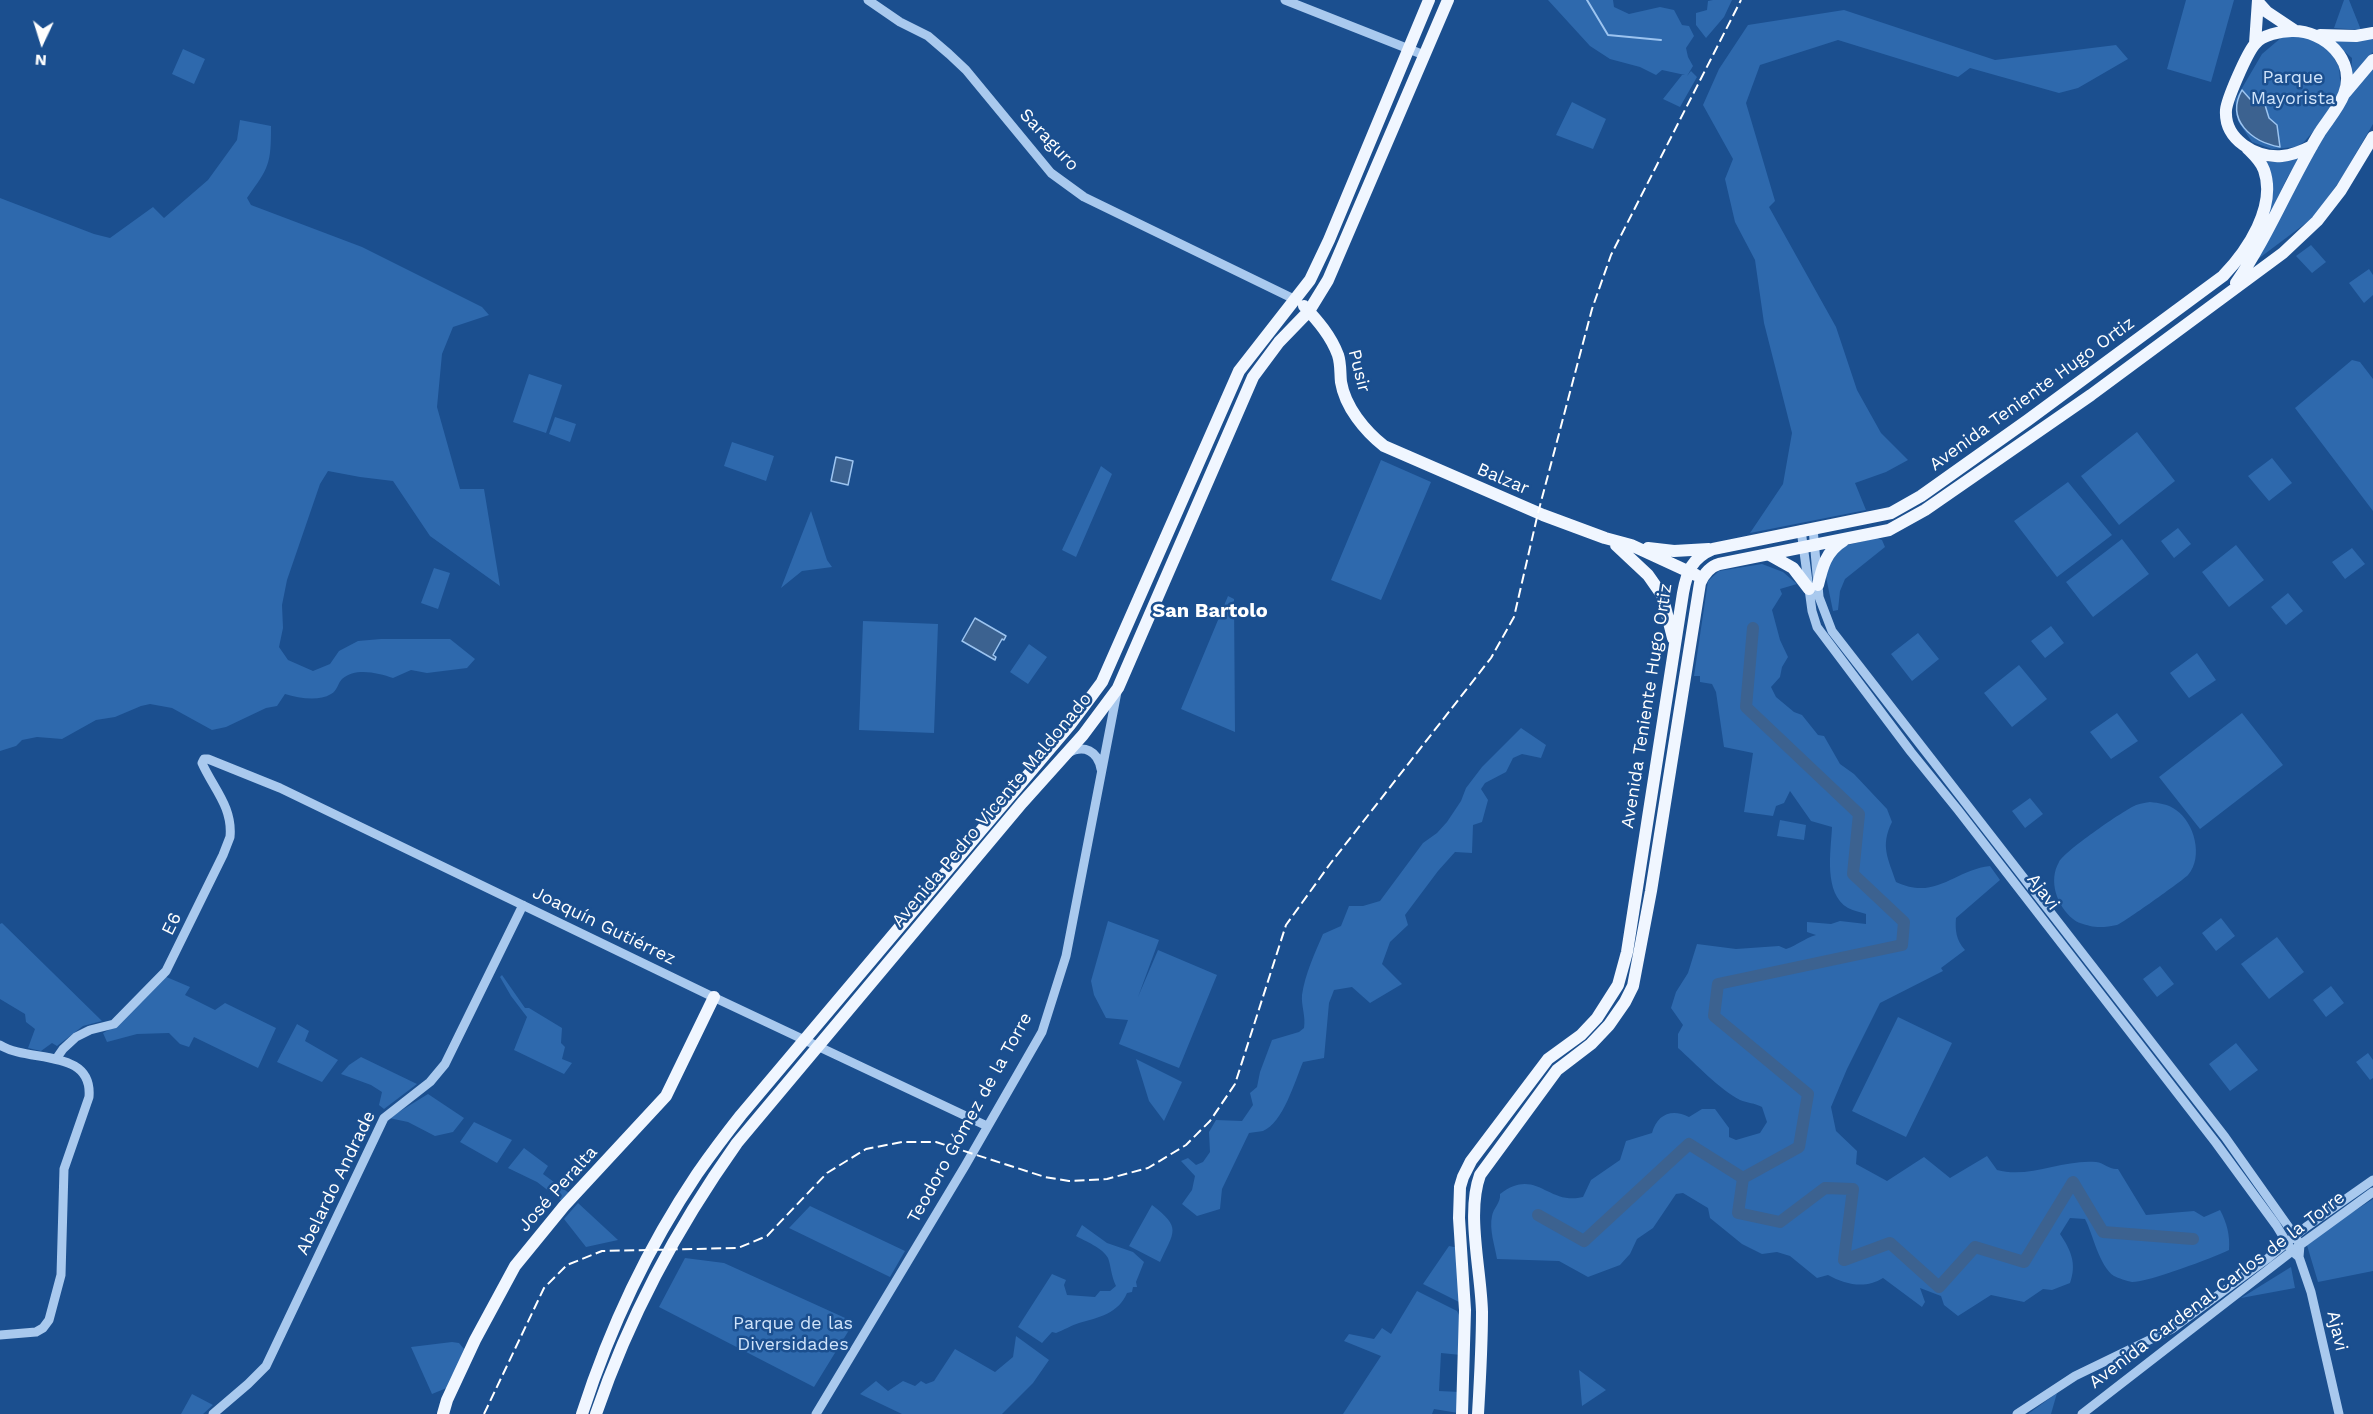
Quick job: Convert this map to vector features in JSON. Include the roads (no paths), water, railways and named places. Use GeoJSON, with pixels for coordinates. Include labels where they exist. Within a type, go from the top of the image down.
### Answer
{"type":"FeatureCollection","features":[{"type":"Feature","properties":{"kind":"main road","name":"Avenida Pedro Vicente Maldonado"},"geometry":{"type":"LineString","coordinates":[[582,1414],[615,1329],[638,1278],[665,1227],[698,1173],[804,1038],[1070,725],[1102,682],[1239,371],[1310,280],[1329,240],[1429,0]]}},
{"type":"Feature","properties":{"kind":"main road","name":"Avenida Pedro Vicente Maldonado"},"geometry":{"type":"LineString","coordinates":[[596,1414],[621,1348],[657,1273],[712,1179],[744,1134],[1022,802],[1068,753],[1118,688],[1252,377],[1279,342],[1308,311],[1328,280],[1448,0]]}},
{"type":"Feature","properties":{"kind":"main road"},"geometry":{"type":"LineString","coordinates":[[2258,1],[2271,15],[2295,30]]}},
{"type":"Feature","properties":{"kind":"main road"},"geometry":{"type":"LineString","coordinates":[[2258,1],[2255,44],[2228,100],[2226,111],[2233,136],[2247,148],[2262,155],[2283,156],[2296,154],[2312,146],[2344,93],[2373,60]]}},
{"type":"Feature","properties":{"kind":"main road"},"geometry":{"type":"LineString","coordinates":[[2255,44],[2281,31],[2295,30],[2348,37],[2373,33]]}},
{"type":"Feature","properties":{"kind":"main road"},"geometry":{"type":"LineString","coordinates":[[2313,34],[2332,45],[2340,54],[2345,71],[2344,93]]}},
{"type":"Feature","properties":{"kind":"main road","name":"Avenida Teniente Hugo Ortiz"},"geometry":{"type":"LineString","coordinates":[[1478,1414],[1482,1314],[1474,1208],[1477,1181],[1557,1070],[1591,1044],[1609,1025],[1633,986],[1651,891],[1701,580],[1713,566],[1846,540],[1898,526],[1925,510],[2091,395],[2283,253],[2317,221],[2341,190],[2373,137]]}},
{"type":"Feature","properties":{"kind":"main road","name":"Avenida Teniente Hugo Ortiz"},"geometry":{"type":"LineString","coordinates":[[2230,291],[2254,256],[2312,146]]}},
{"type":"Feature","properties":{"kind":"main road","name":"Avenida Teniente Hugo Ortiz"},"geometry":{"type":"LineString","coordinates":[[1462,1414],[1465,1310],[1459,1218],[1460,1187],[1471,1161],[1548,1059],[1581,1035],[1597,1018],[1618,985],[1627,952],[1687,574],[1697,557],[1713,549],[1891,513],[1921,496],[2028,420],[2223,276],[2253,236],[2264,210],[2265,171],[2258,159],[2247,148]]}},
{"type":"Feature","properties":{"kind":"main road","name":"Pusir"},"geometry":{"type":"LineString","coordinates":[[1296,300],[1308,311],[1334,345],[1340,361],[1342,385],[1348,404],[1371,435],[1389,449]]}},
{"type":"Feature","properties":{"kind":"main road","name":"Balzar"},"geometry":{"type":"LineString","coordinates":[[1389,449],[1701,580]]}},
{"type":"Feature","properties":{"kind":"main road"},"geometry":{"type":"LineString","coordinates":[[1768,554],[1793,568],[1814,587],[1832,549],[1846,540]]}},
{"type":"Feature","properties":{"kind":"main road"},"geometry":{"type":"LineString","coordinates":[[1611,541],[1648,575],[1662,595],[1675,644]]}},
{"type":"Feature","properties":{"kind":"main road","name":"Balzar"},"geometry":{"type":"LineString","coordinates":[[1611,541],[1631,545],[1687,574]]}},
{"type":"Feature","properties":{"kind":"main road"},"geometry":{"type":"LineString","coordinates":[[1631,545],[1674,551],[1713,549]]}},
{"type":"Feature","properties":{"kind":"main road","name":"José Peralta"},"geometry":{"type":"LineString","coordinates":[[443,1414],[447,1400],[475,1340],[515,1266],[564,1206],[666,1096],[714,997]]}},
{"type":"Feature","properties":{"kind":"street","name":"Saraguro"},"geometry":{"type":"LineString","coordinates":[[868,0],[928,36],[949,54],[966,70],[1052,173],[1084,197],[1296,300]]}},
{"type":"Feature","properties":{"kind":"street"},"geometry":{"type":"LineString","coordinates":[[1285,0],[1424,55]]}},
{"type":"Feature","properties":{"kind":"street","name":"Ajavi"},"geometry":{"type":"LineString","coordinates":[[1807,529],[1814,587],[1832,631],[2225,1137],[2294,1241]]}},
{"type":"Feature","properties":{"kind":"street","name":"Teodoro Gómez de la Torre"},"geometry":{"type":"LineString","coordinates":[[816,1414],[1042,1032],[1066,956],[1118,688]]}},
{"type":"Feature","properties":{"kind":"street","name":"Teodoro Gómez de la Torre"},"geometry":{"type":"LineString","coordinates":[[1068,753],[1081,748],[1093,752],[1100,763],[1101,780]]}},
{"type":"Feature","properties":{"kind":"street","name":"Joaquín Gutiérrez"},"geometry":{"type":"LineString","coordinates":[[204,759],[280,788],[987,1126]]}},
{"type":"Feature","properties":{"kind":"street","name":"E6"},"geometry":{"type":"LineString","coordinates":[[56,1059],[76,1037],[90,1030],[114,1024],[172,962],[230,837],[229,814],[203,765],[204,759]]}},
{"type":"Feature","properties":{"kind":"street","name":"Abelardo Andrade"},"geometry":{"type":"LineString","coordinates":[[213,1414],[266,1366],[384,1118],[428,1084],[445,1064],[523,905]]}},
{"type":"Feature","properties":{"kind":"street"},"geometry":{"type":"LineString","coordinates":[[0,1045],[18,1054],[74,1064],[86,1075],[90,1088],[64,1169],[61,1275],[49,1320],[43,1328],[21,1335],[0,1335]]}},
{"type":"Feature","properties":{"kind":"street","name":"Avenida Cardenal Carlos de la Torre"},"geometry":{"type":"LineString","coordinates":[[2017,1414],[2074,1376],[2172,1329],[2294,1241],[2373,1180]]}},
{"type":"Feature","properties":{"kind":"street","name":"Avenida Cardenal Carlos de la Torre"},"geometry":{"type":"LineString","coordinates":[[2294,1241],[2373,1192]]}},
{"type":"Feature","properties":{"kind":"street","name":"Avenida Cardenal Carlos de la Torre"},"geometry":{"type":"LineString","coordinates":[[2082,1414],[2295,1254],[2294,1241]]}},
{"type":"Feature","properties":{"kind":"street","name":"Ajavi"},"geometry":{"type":"LineString","coordinates":[[2295,1254],[2311,1292],[2339,1414]]}},
{"type":"Feature","properties":{"kind":"waterway"},"geometry":{"type":"LineString","coordinates":[[1587,0],[1608,35],[1661,40]]}},
{"type":"Feature","properties":{"kind":"waterway"},"geometry":{"type":"LineString","coordinates":[[1743,1178],[1799,1147],[1808,1094],[1714,1016],[1718,984],[1902,945],[1904,922],[1853,874],[1859,814],[1746,707],[1753,628]]}},
{"type":"Feature","properties":{"kind":"waterway"},"geometry":{"type":"LineString","coordinates":[[1538,1215],[1584,1241],[1689,1144],[1743,1178]]}},
{"type":"Feature","properties":{"kind":"waterway"},"geometry":{"type":"LineString","coordinates":[[1743,1178],[1738,1213],[1780,1222],[1825,1188],[1853,1189],[1844,1260],[1890,1243],[1939,1287],[1975,1247],[2024,1262],[2073,1182],[2103,1232],[2193,1239]]}},
{"type":"Feature","properties":{"kind":"railway"},"geometry":{"type":"LineString","coordinates":[[484,1414],[544,1288],[567,1265],[602,1251],[738,1248],[767,1236],[827,1173],[866,1149],[902,1142],[936,1142],[1045,1177],[1069,1181],[1107,1179],[1148,1168],[1186,1145],[1210,1121],[1235,1084],[1286,925],[1330,864],[1491,658],[1514,617],[1538,513],[1592,309],[1611,255],[1741,0]]}},
{"type":"Feature","properties":{"kind":"district","name":"San Bartolo"},"geometry":{"type":"Point","coordinates":[1210,611]}},
{"type":"Feature","properties":{"kind":"park label","name":"Parque Mayorista"},"geometry":{"type":"Point","coordinates":[2293,88]}},
{"type":"Feature","properties":{"kind":"park label","name":"Parque de las Diversidades"},"geometry":{"type":"Point","coordinates":[793,1334]}}]}
